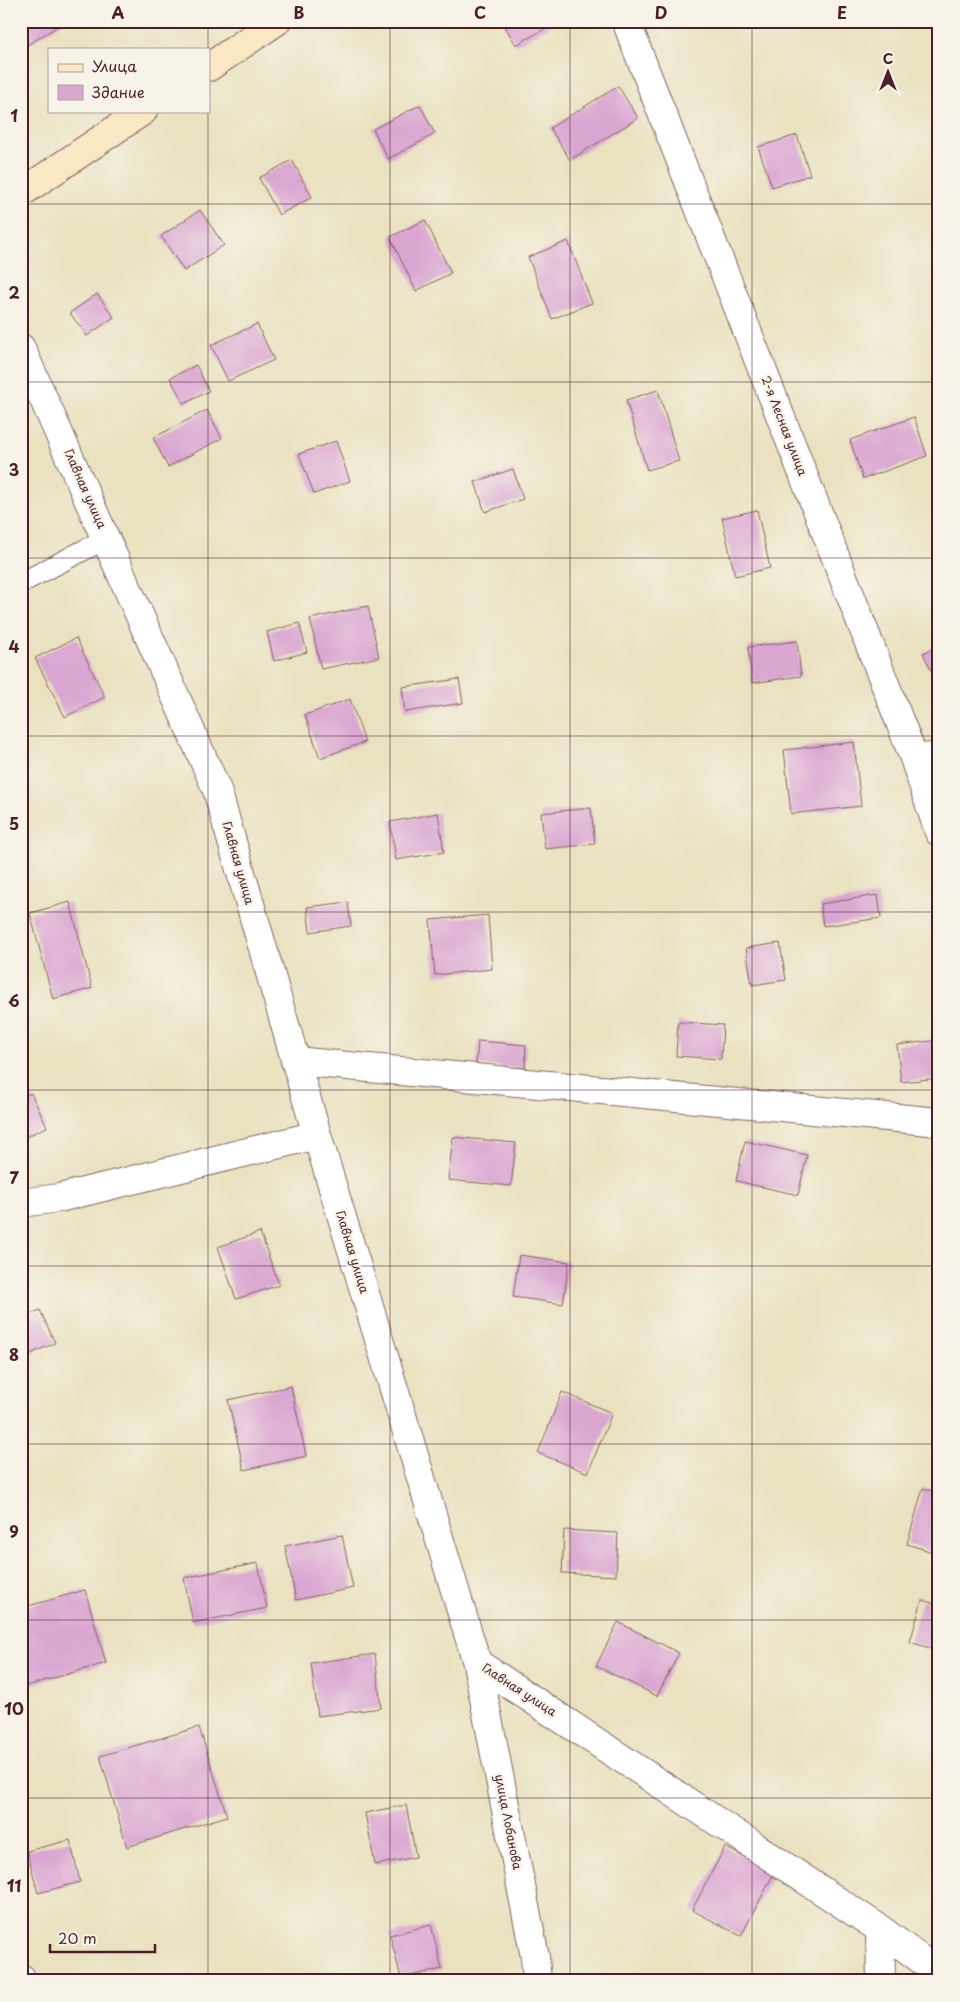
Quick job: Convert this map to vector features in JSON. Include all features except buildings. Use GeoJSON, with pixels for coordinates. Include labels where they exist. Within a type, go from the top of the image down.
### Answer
{"type":"FeatureCollection","features":[{"type":"Feature","properties":{"kind":"street"},"geometry":{"type":"LineString","coordinates":[[210,66],[277,21]]}},
{"type":"Feature","properties":{"kind":"street","name":"2-я Лесная улица"},"geometry":{"type":"LineString","coordinates":[[626,21],[926,757],[939,832]]}},
{"type":"Feature","properties":{"kind":"street"},"geometry":{"type":"LineString","coordinates":[[21,193],[142,112]]}},
{"type":"Feature","properties":{"kind":"street","name":"Главная улица"},"geometry":{"type":"LineString","coordinates":[[21,348],[107,538],[217,790],[317,1135],[477,1663],[880,1929],[939,1973]]}},
{"type":"Feature","properties":{"kind":"street"},"geometry":{"type":"LineString","coordinates":[[296,1061],[939,1122]]}},
{"type":"Feature","properties":{"kind":"street"},"geometry":{"type":"LineString","coordinates":[[21,1203],[58,1198],[317,1135]]}},
{"type":"Feature","properties":{"kind":"street","name":"улица Лобанова"},"geometry":{"type":"LineString","coordinates":[[477,1663],[535,1957],[537,1981]]}},
{"type":"Feature","properties":{"kind":"street"},"geometry":{"type":"LineString","coordinates":[[880,1929],[881,1981]]}},
{"type":"Feature","properties":{"kind":"lane"},"geometry":{"type":"LineString","coordinates":[[21,584],[107,538]]}}]}
